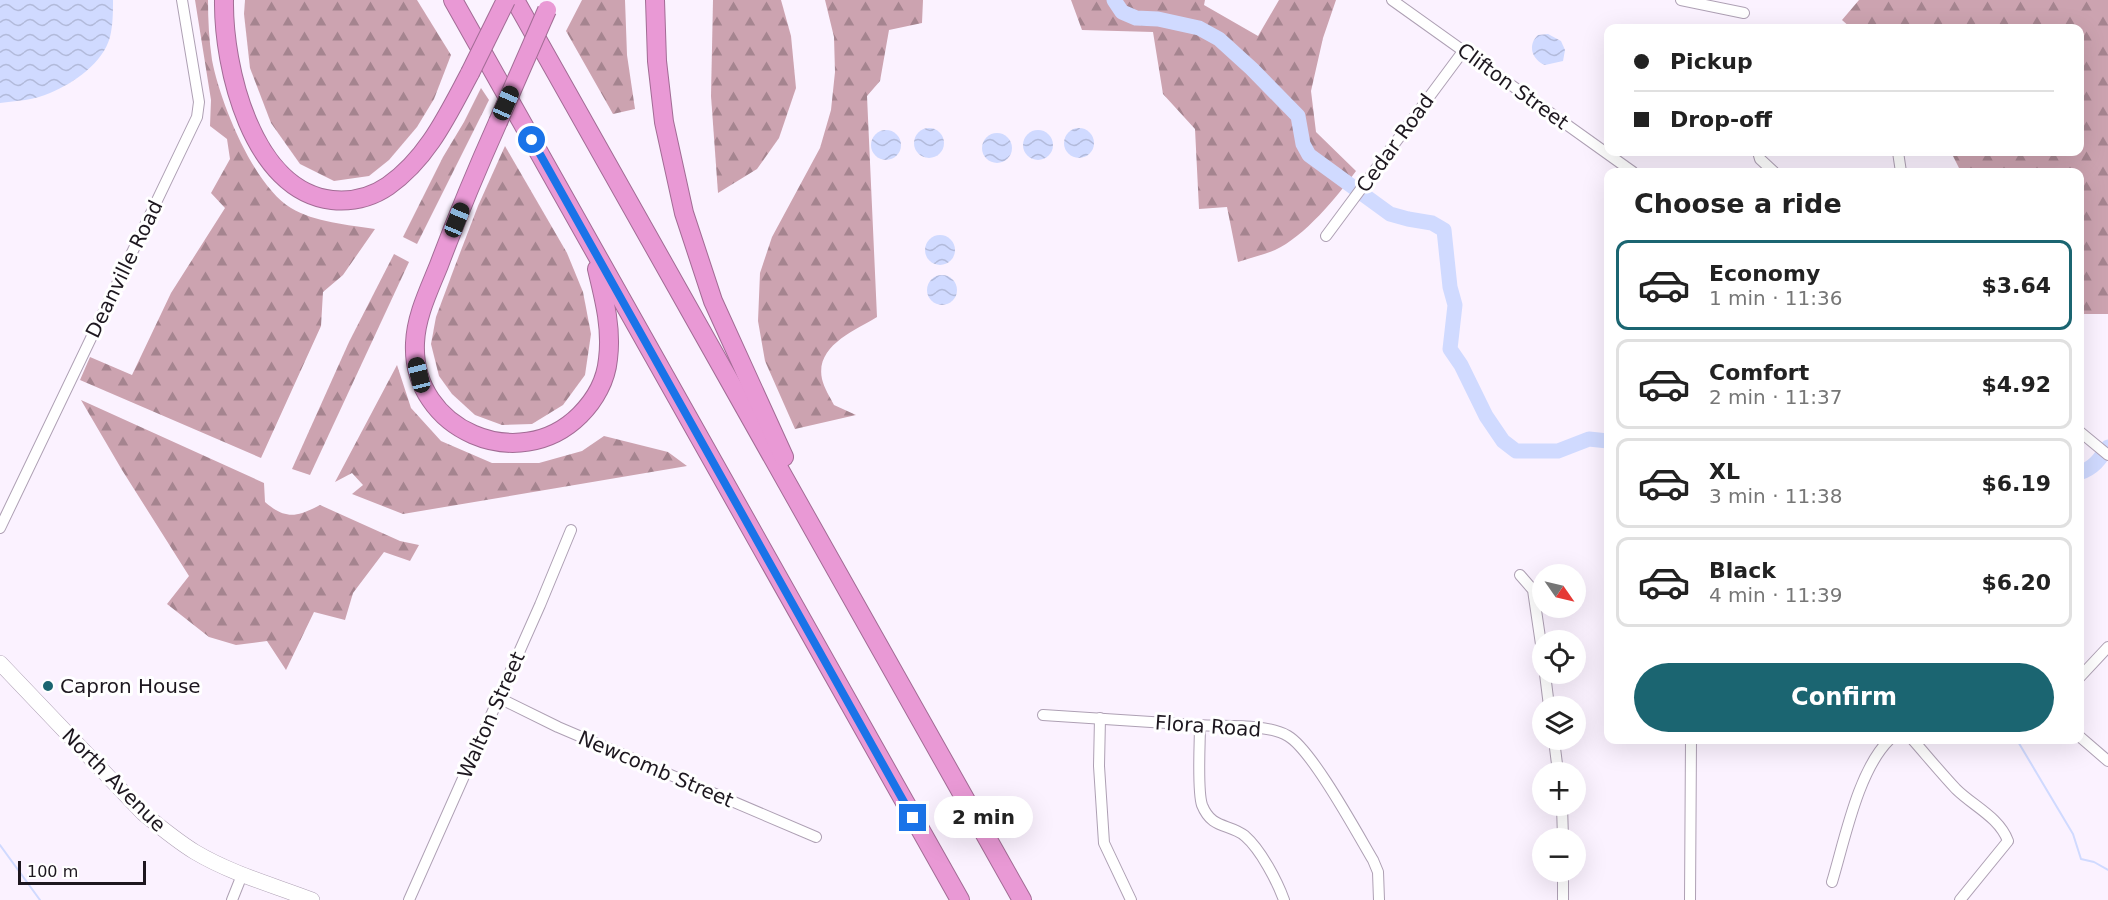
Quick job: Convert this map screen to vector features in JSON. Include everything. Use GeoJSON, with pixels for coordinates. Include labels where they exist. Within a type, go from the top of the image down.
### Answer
{"type":"FeatureCollection","features":[{"type":"Feature","properties":{"kind":"highway"},"geometry":{"type":"LineString","coordinates":[[224,0],[231,69],[250,126],[278,172],[294,186],[315,196],[336,200],[359,198],[380,191],[416,161],[430,144],[506,0]]}},
{"type":"Feature","properties":{"kind":"highway"},"geometry":{"type":"LineString","coordinates":[[441,0],[479,46]]}},
{"type":"Feature","properties":{"kind":"highway"},"geometry":{"type":"LineString","coordinates":[[453,0],[960,900]]}},
{"type":"Feature","properties":{"kind":"highway"},"geometry":{"type":"LineString","coordinates":[[515,0],[1022,900]]}},
{"type":"Feature","properties":{"kind":"highway"},"geometry":{"type":"LineString","coordinates":[[655,0],[657,61],[663,112],[669,153],[684,213],[713,301],[782,449],[802,510]]}},
{"type":"Feature","properties":{"kind":"highway"},"geometry":{"type":"LineString","coordinates":[[550,5],[445,250],[421,312],[416,332],[416,363],[423,386],[435,406],[460,428],[492,441],[527,442],[560,430],[578,417],[592,401],[606,372],[609,339],[605,300],[589,241]]}},
{"type":"Feature","properties":{"kind":"main road","name":"North Avenue"},"geometry":{"type":"LineString","coordinates":[[0,663],[143,813],[168,833],[195,852],[242,874],[312,900]]}},
{"type":"Feature","properties":{"kind":"street","name":"Deanville Road"},"geometry":{"type":"LineString","coordinates":[[0,528],[197,117],[199,102],[182,0]]}},
{"type":"Feature","properties":{"kind":"street","name":"Clifton Street"},"geometry":{"type":"LineString","coordinates":[[1392,0],[1604,151]]}},
{"type":"Feature","properties":{"kind":"street"},"geometry":{"type":"LineString","coordinates":[[1681,0],[1744,13]]}},
{"type":"Feature","properties":{"kind":"street","name":"Cedar Road"},"geometry":{"type":"LineString","coordinates":[[1326,236],[1464,50]]}},
{"type":"Feature","properties":{"kind":"street","name":"Clifton Street"},"geometry":{"type":"LineString","coordinates":[[1611,156],[1627,168]]}},
{"type":"Feature","properties":{"kind":"street"},"geometry":{"type":"LineString","coordinates":[[1759,156],[1770,168]]}},
{"type":"Feature","properties":{"kind":"street"},"geometry":{"type":"LineString","coordinates":[[2084,435],[2104,452]]}},
{"type":"Feature","properties":{"kind":"street","name":"Walton Street"},"geometry":{"type":"LineString","coordinates":[[409,900],[571,530]]}},
{"type":"Feature","properties":{"kind":"street"},"geometry":{"type":"LineString","coordinates":[[1520,575],[1533,590],[1539,630]]}},
{"type":"Feature","properties":{"kind":"street"},"geometry":{"type":"LineString","coordinates":[[2084,673],[2108,647]]}},
{"type":"Feature","properties":{"kind":"street","name":"Newcomb Street"},"geometry":{"type":"LineString","coordinates":[[499,698],[558,727],[816,837]]}},
{"type":"Feature","properties":{"kind":"street","name":"Flora Road"},"geometry":{"type":"LineString","coordinates":[[1043,715],[1258,727],[1287,735],[1300,745],[1316,767],[1373,860],[1378,872],[1379,900]]}},
{"type":"Feature","properties":{"kind":"street"},"geometry":{"type":"LineString","coordinates":[[1100,718],[1099,766],[1104,843],[1131,900]]}},
{"type":"Feature","properties":{"kind":"street"},"geometry":{"type":"LineString","coordinates":[[1200,725],[1202,803],[1211,820],[1223,827],[1238,831],[1247,838],[1272,875],[1284,900]]}},
{"type":"Feature","properties":{"kind":"street"},"geometry":{"type":"LineString","coordinates":[[2084,740],[2108,761]]}},
{"type":"Feature","properties":{"kind":"street"},"geometry":{"type":"LineString","coordinates":[[1690,900],[1691,744]]}},
{"type":"Feature","properties":{"kind":"street"},"geometry":{"type":"LineString","coordinates":[[1832,882],[1862,784],[1878,751],[1885,744]]}},
{"type":"Feature","properties":{"kind":"street"},"geometry":{"type":"LineString","coordinates":[[1917,744],[1957,789],[1992,818],[2005,832],[2008,841],[1960,900]]}},
{"type":"Feature","properties":{"kind":"street"},"geometry":{"type":"LineString","coordinates":[[232,900],[242,874]]}},
{"type":"Feature","properties":{"kind":"street"},"geometry":{"type":"LineString","coordinates":[[1563,882],[1563,900]]}},
{"type":"Feature","properties":{"kind":"green space"},"geometry":{"type":"Polygon","coordinates":[[[195,0],[208,0],[212,60],[222,98],[240,141],[264,181],[277,197],[300,213],[332,222],[375,229],[343,275],[323,292],[321,326],[261,458],[80,380],[90,357],[132,375],[171,293],[225,208],[211,193],[230,159],[227,139],[210,126],[211,100],[195,0]]]}},
{"type":"Feature","properties":{"kind":"green space"},"geometry":{"type":"Polygon","coordinates":[[[245,0],[417,0],[451,55],[434,99],[417,127],[389,160],[369,176],[334,181],[300,164],[271,123],[250,68],[244,14],[245,0]]]}},
{"type":"Feature","properties":{"kind":"green space"},"geometry":{"type":"Polygon","coordinates":[[[582,0],[625,0],[627,55],[635,109],[613,114],[566,31],[582,0]]]}},
{"type":"Feature","properties":{"kind":"green space"},"geometry":{"type":"Polygon","coordinates":[[[713,0],[781,0],[791,36],[796,88],[779,138],[757,169],[718,193],[711,96],[713,0]]]}},
{"type":"Feature","properties":{"kind":"green space"},"geometry":{"type":"Polygon","coordinates":[[[825,0],[923,0],[922,23],[889,30],[880,81],[867,96],[877,317],[838,341],[824,357],[821,367],[823,382],[834,405],[856,415],[795,429],[765,361],[758,321],[760,273],[772,237],[820,148],[831,110],[835,72],[834,37],[825,0]]]}},
{"type":"Feature","properties":{"kind":"green space"},"geometry":{"type":"Polygon","coordinates":[[[1071,0],[1205,0],[1204,5],[1258,36],[1279,0],[1336,0],[1323,38],[1311,91],[1316,132],[1356,171],[1330,204],[1297,236],[1275,250],[1238,262],[1227,207],[1199,209],[1195,129],[1163,94],[1153,32],[1082,30],[1071,0]]]}},
{"type":"Feature","properties":{"kind":"green space"},"geometry":{"type":"Polygon","coordinates":[[[1859,0],[2108,0],[2108,314],[2084,314],[2084,168],[1959,168],[1953,156],[2084,156],[2084,24],[1846,24],[1842,20],[1859,0]]]}},
{"type":"Feature","properties":{"kind":"green space"},"geometry":{"type":"Polygon","coordinates":[[[481,88],[489,100],[417,244],[403,237],[481,88]]]}},
{"type":"Feature","properties":{"kind":"green space"},"geometry":{"type":"Polygon","coordinates":[[[505,146],[567,253],[583,292],[591,334],[585,375],[563,405],[532,424],[502,425],[475,415],[452,394],[439,376],[431,344],[436,317],[455,266],[478,206],[505,146]]]}},
{"type":"Feature","properties":{"kind":"green space"},"geometry":{"type":"Polygon","coordinates":[[[394,254],[409,262],[310,475],[292,469],[349,342],[394,254]]]}},
{"type":"Feature","properties":{"kind":"green space"},"geometry":{"type":"Polygon","coordinates":[[[397,365],[411,408],[441,441],[492,463],[539,463],[582,451],[604,436],[668,452],[687,466],[403,514],[352,494],[363,485],[352,473],[335,482],[397,365]]]}},
{"type":"Feature","properties":{"kind":"green space"},"geometry":{"type":"Polygon","coordinates":[[[81,400],[264,483],[265,502],[279,512],[298,514],[320,505],[400,541],[419,545],[410,561],[384,552],[353,593],[345,620],[314,612],[286,670],[267,641],[236,645],[209,637],[167,604],[189,576],[81,400]]]}},
{"type":"Feature","properties":{"kind":"water"},"geometry":{"type":"Polygon","coordinates":[[[0,0],[113,0],[110,37],[94,64],[78,78],[38,97],[0,103],[0,0]]]}},
{"type":"Feature","properties":{"kind":"water"},"geometry":{"type":"Polygon","coordinates":[[[1548,34],[1561,41],[1565,50],[1563,61],[1545,65],[1537,60],[1532,48],[1538,35],[1548,34]]]}},
{"type":"Feature","properties":{"kind":"water"},"geometry":{"type":"Polygon","coordinates":[[[929,128],[940,132],[944,143],[940,154],[929,158],[918,154],[914,143],[918,132],[929,128]]]}},
{"type":"Feature","properties":{"kind":"water"},"geometry":{"type":"Polygon","coordinates":[[[1079,128],[1090,132],[1094,143],[1090,154],[1079,158],[1068,154],[1064,143],[1068,132],[1079,128]]]}},
{"type":"Feature","properties":{"kind":"water"},"geometry":{"type":"Polygon","coordinates":[[[886,130],[897,134],[901,145],[897,156],[886,160],[875,156],[871,145],[875,134],[886,130]]]}},
{"type":"Feature","properties":{"kind":"water"},"geometry":{"type":"Polygon","coordinates":[[[1038,130],[1049,134],[1053,145],[1049,156],[1038,160],[1027,156],[1023,145],[1027,134],[1038,130]]]}},
{"type":"Feature","properties":{"kind":"water"},"geometry":{"type":"Polygon","coordinates":[[[997,133],[1008,137],[1012,148],[1008,159],[997,163],[986,159],[982,148],[986,137],[997,133]]]}},
{"type":"Feature","properties":{"kind":"water"},"geometry":{"type":"Polygon","coordinates":[[[940,235],[951,239],[955,250],[951,261],[940,265],[929,261],[925,250],[929,239],[940,235]]]}},
{"type":"Feature","properties":{"kind":"water"},"geometry":{"type":"Polygon","coordinates":[[[942,275],[953,279],[957,290],[953,301],[942,305],[931,301],[927,290],[931,279],[942,275]]]}},
{"type":"Feature","properties":{"kind":"waterway"},"geometry":{"type":"LineString","coordinates":[[1114,0],[1122,12],[1136,18],[1158,19],[1199,28],[1219,39],[1298,116],[1303,144],[1309,155],[1390,214],[1432,223],[1444,230],[1450,287],[1455,305],[1450,349],[1461,365],[1486,416],[1503,441],[1516,451],[1558,451],[1589,439],[1604,441]]}},
{"type":"Feature","properties":{"kind":"waterway"},"geometry":{"type":"LineString","coordinates":[[2084,471],[2093,466],[2108,447]]}},
{"type":"Feature","properties":{"kind":"waterway"},"geometry":{"type":"LineString","coordinates":[[2019,744],[2073,834],[2081,859],[2094,862],[2108,870]]}},
{"type":"Feature","properties":{"kind":"waterway"},"geometry":{"type":"LineString","coordinates":[[0,845],[40,900]]}},
{"type":"Feature","properties":{"kind":"place","name":"Capron House"},"geometry":{"type":"Point","coordinates":[48,686]}},
{"type":"Feature","properties":{"kind":"route"},"geometry":{"type":"LineString","coordinates":[[532,140],[913,818]]}}]}
